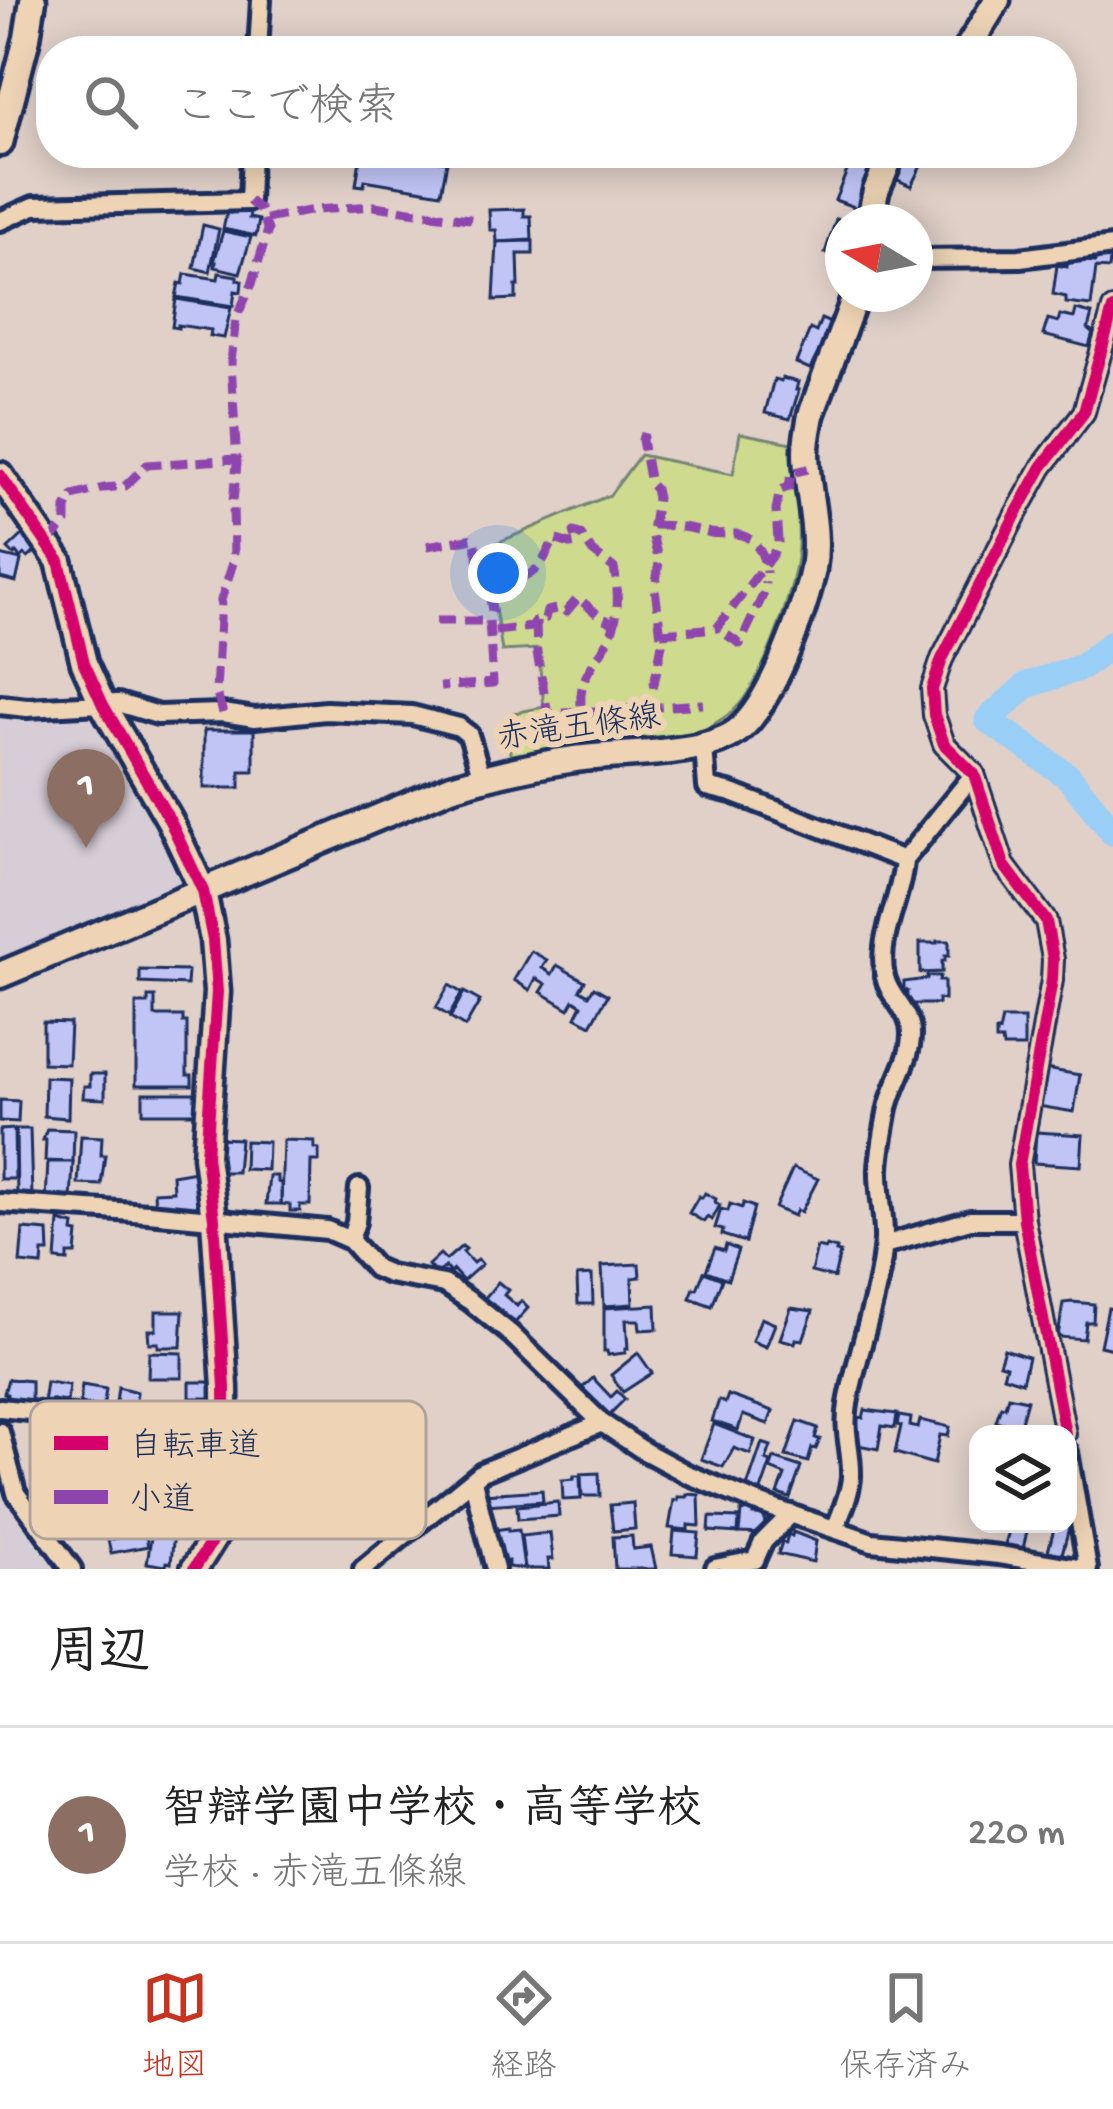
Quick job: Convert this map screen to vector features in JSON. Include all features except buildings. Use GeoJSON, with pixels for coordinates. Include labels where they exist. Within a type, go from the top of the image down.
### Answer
{"type":"FeatureCollection","features":[{"type":"Feature","properties":{"kind":"main road"},"geometry":{"type":"LineString","coordinates":[[0,143],[28,38],[33,0]]}},
{"type":"Feature","properties":{"kind":"main road"},"geometry":{"type":"LineString","coordinates":[[975,36],[997,0]]}},
{"type":"Feature","properties":{"kind":"main road"},"geometry":{"type":"LineString","coordinates":[[873,204],[886,168]]}},
{"type":"Feature","properties":{"kind":"main road","name":"赤滝五條線"},"geometry":{"type":"LineString","coordinates":[[0,975],[420,799],[482,778],[575,759],[704,746],[740,729],[757,710],[798,621],[814,565],[807,435],[849,312]]}},
{"type":"Feature","properties":{"kind":"main road"},"geometry":{"type":"LineString","coordinates":[[0,475],[58,561],[84,663],[170,821],[202,891],[213,940],[217,992],[206,1156],[225,1401]]}},
{"type":"Feature","properties":{"kind":"main road"},"geometry":{"type":"LineString","coordinates":[[194,1569],[213,1539]]}},
{"type":"Feature","properties":{"kind":"street"},"geometry":{"type":"LineString","coordinates":[[259,36],[261,0]]}},
{"type":"Feature","properties":{"kind":"street"},"geometry":{"type":"LineString","coordinates":[[0,221],[34,206],[248,201],[250,168]]}},
{"type":"Feature","properties":{"kind":"street"},"geometry":{"type":"LineString","coordinates":[[933,259],[1020,258],[1113,246]]}},
{"type":"Feature","properties":{"kind":"street"},"geometry":{"type":"LineString","coordinates":[[1063,1425],[1024,1220],[1019,1165],[1052,980],[1046,921],[1004,866],[974,774],[944,744],[932,689],[942,659],[1042,466],[1084,412],[1113,310]]}},
{"type":"Feature","properties":{"kind":"street"},"geometry":{"type":"LineString","coordinates":[[0,705],[118,703],[158,715],[224,712],[255,718],[326,711],[412,715],[459,727],[469,735],[482,778]]}},
{"type":"Feature","properties":{"kind":"street"},"geometry":{"type":"LineString","coordinates":[[704,746],[707,788],[732,793],[904,860]]}},
{"type":"Feature","properties":{"kind":"street"},"geometry":{"type":"LineString","coordinates":[[835,1529],[850,1488],[844,1428],[849,1398],[884,1245],[878,1170],[890,1093],[909,1053],[912,1032],[885,980],[893,902],[904,860],[974,774]]}},
{"type":"Feature","properties":{"kind":"street"},"geometry":{"type":"LineString","coordinates":[[350,1240],[359,1187]]}},
{"type":"Feature","properties":{"kind":"street"},"geometry":{"type":"LineString","coordinates":[[0,1203],[326,1230],[350,1240],[375,1268],[443,1283],[470,1301],[602,1423],[644,1451],[687,1474],[872,1542],[1086,1569],[1077,1510]]}},
{"type":"Feature","properties":{"kind":"street"},"geometry":{"type":"LineString","coordinates":[[884,1245],[970,1220],[1024,1220]]}},
{"type":"Feature","properties":{"kind":"street"},"geometry":{"type":"LineString","coordinates":[[0,1408],[30,1411]]}},
{"type":"Feature","properties":{"kind":"street"},"geometry":{"type":"LineString","coordinates":[[426,1518],[482,1472],[602,1423]]}},
{"type":"Feature","properties":{"kind":"street"},"geometry":{"type":"LineString","coordinates":[[0,1432],[16,1493],[30,1512]]}},
{"type":"Feature","properties":{"kind":"street"},"geometry":{"type":"LineString","coordinates":[[473,1480],[495,1569]]}},
{"type":"Feature","properties":{"kind":"street"},"geometry":{"type":"LineString","coordinates":[[715,1568],[755,1561],[764,1541],[791,1514]]}},
{"type":"Feature","properties":{"kind":"street"},"geometry":{"type":"LineString","coordinates":[[50,1539],[72,1569]]}},
{"type":"Feature","properties":{"kind":"street"},"geometry":{"type":"LineString","coordinates":[[363,1569],[400,1539]]}},
{"type":"Feature","properties":{"kind":"shaded area"},"geometry":{"type":"Polygon","coordinates":[[[0,710],[97,711],[189,883],[0,963],[0,710]]]}},
{"type":"Feature","properties":{"kind":"shaded area"},"geometry":{"type":"Polygon","coordinates":[[[0,1465],[30,1526],[30,1539],[40,1539],[62,1569],[0,1569],[0,1465]]]}},
{"type":"Feature","properties":{"kind":"green space"},"geometry":{"type":"Polygon","coordinates":[[[740,433],[792,443],[798,547],[769,652],[739,705],[700,732],[510,755],[509,714],[544,707],[538,649],[502,651],[485,548],[610,495],[640,455],[733,474],[740,433]]]}},
{"type":"Feature","properties":{"kind":"waterway"},"geometry":{"type":"LineString","coordinates":[[1113,643],[1082,667],[1027,685],[988,720],[1069,777],[1113,832]]}},
{"type":"Feature","properties":{"kind":"marked path"},"geometry":{"type":"LineString","coordinates":[[223,713],[216,691],[221,600],[234,560],[237,464],[231,362],[236,318],[268,230],[260,210],[249,201]]}},
{"type":"Feature","properties":{"kind":"marked path"},"geometry":{"type":"LineString","coordinates":[[266,219],[374,206],[476,220]]}},
{"type":"Feature","properties":{"kind":"marked path"},"geometry":{"type":"LineString","coordinates":[[644,433],[650,484],[657,498],[652,533],[659,563],[655,588],[662,644],[649,709]]}},
{"type":"Feature","properties":{"kind":"marked path"},"geometry":{"type":"LineString","coordinates":[[49,543],[66,522],[66,508],[73,496],[125,486],[147,465],[237,459]]}},
{"type":"Feature","properties":{"kind":"marked path"},"geometry":{"type":"LineString","coordinates":[[661,633],[717,628],[773,554],[778,542],[780,490],[789,487],[791,473],[808,469]]}},
{"type":"Feature","properties":{"kind":"marked path"},"geometry":{"type":"LineString","coordinates":[[653,525],[747,537],[760,550],[766,573]]}},
{"type":"Feature","properties":{"kind":"marked path"},"geometry":{"type":"LineString","coordinates":[[497,587],[533,572],[554,539],[577,543],[574,532],[614,568],[616,618],[585,679],[582,713]]}},
{"type":"Feature","properties":{"kind":"marked path"},"geometry":{"type":"LineString","coordinates":[[427,546],[474,538],[492,611],[493,683],[440,687]]}},
{"type":"Feature","properties":{"kind":"marked path"},"geometry":{"type":"LineString","coordinates":[[727,635],[740,644],[765,582]]}},
{"type":"Feature","properties":{"kind":"marked path"},"geometry":{"type":"LineString","coordinates":[[495,631],[532,627],[545,619],[547,611],[561,608],[566,612],[578,598],[614,623]]}},
{"type":"Feature","properties":{"kind":"marked path"},"geometry":{"type":"LineString","coordinates":[[436,621],[489,621]]}},
{"type":"Feature","properties":{"kind":"marked path"},"geometry":{"type":"LineString","coordinates":[[536,622],[548,714],[703,704]]}},
{"type":"Feature","properties":{"kind":"cycle path"},"geometry":{"type":"LineString","coordinates":[[1063,1425],[1024,1220],[1019,1165],[1053,959],[1046,921],[1004,865],[974,774],[944,744],[932,689],[942,659],[1016,514],[1042,467],[1084,412],[1113,309]]}},
{"type":"Feature","properties":{"kind":"cycle path"},"geometry":{"type":"LineString","coordinates":[[0,475],[59,561],[84,663],[203,891],[217,992],[206,1156],[225,1401]]}},
{"type":"Feature","properties":{"kind":"cycle path"},"geometry":{"type":"LineString","coordinates":[[194,1569],[213,1539]]}},
{"type":"Feature","properties":{"kind":"place","name":"智辯学園中学校・高等学校"},"geometry":{"type":"Point","coordinates":[86,848]}}]}
